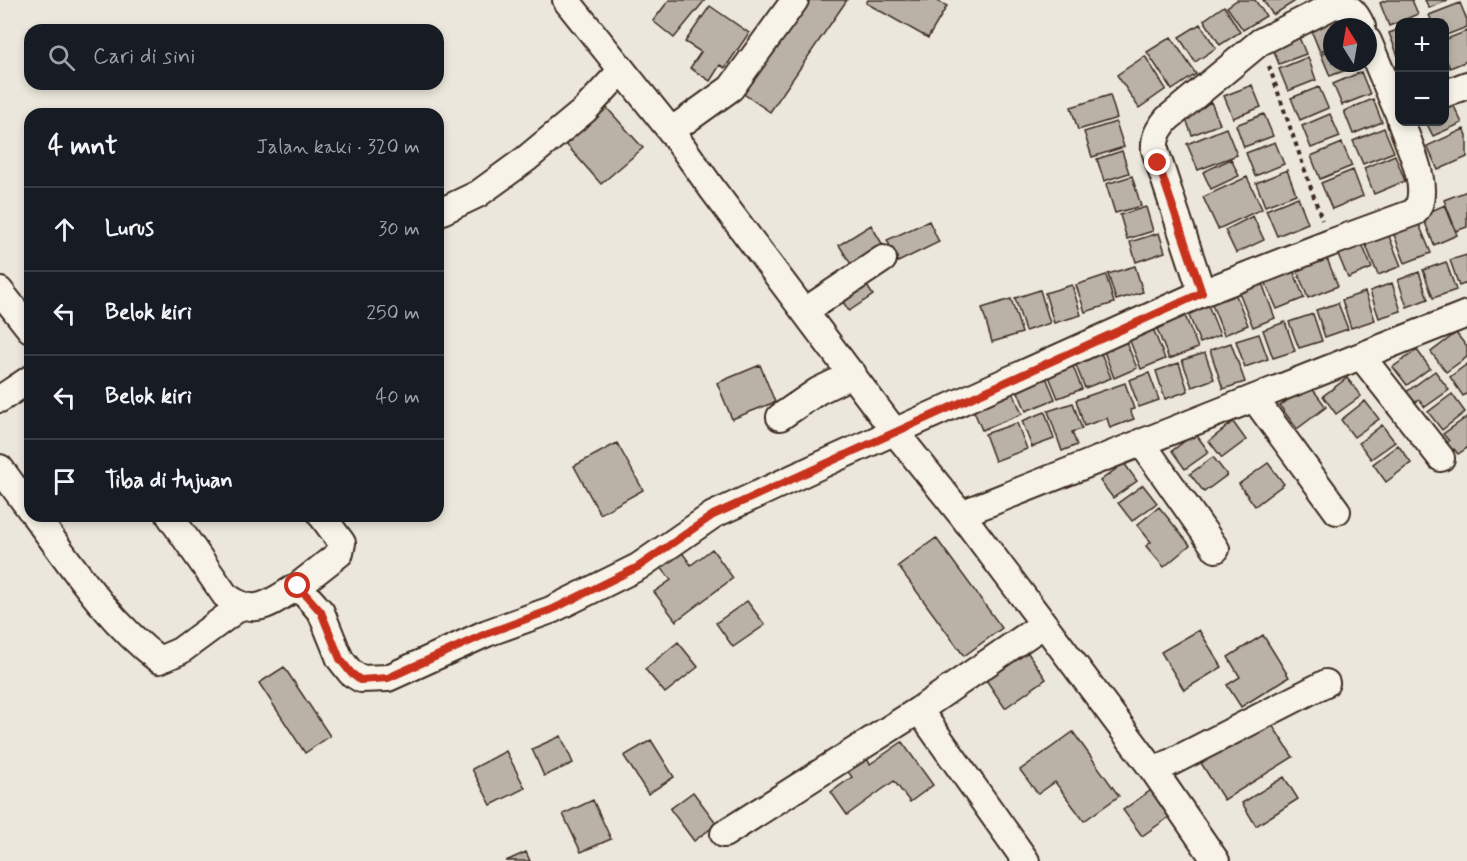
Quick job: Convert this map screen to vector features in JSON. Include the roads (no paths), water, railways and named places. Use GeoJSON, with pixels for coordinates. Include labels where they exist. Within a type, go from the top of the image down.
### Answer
{"type":"FeatureCollection","features":[{"type":"Feature","properties":{"kind":"street"},"geometry":{"type":"LineString","coordinates":[[566,0],[671,131],[895,432],[961,514],[1154,771],[1216,861]]}},
{"type":"Feature","properties":{"kind":"street"},"geometry":{"type":"LineString","coordinates":[[671,131],[731,88],[795,0]]}},
{"type":"Feature","properties":{"kind":"street"},"geometry":{"type":"LineString","coordinates":[[1202,293],[1158,163],[1154,138],[1167,119],[1260,42],[1339,4],[1344,5],[1358,18]]}},
{"type":"Feature","properties":{"kind":"street"},"geometry":{"type":"LineString","coordinates":[[1377,63],[1395,104]]}},
{"type":"Feature","properties":{"kind":"street"},"geometry":{"type":"LineString","coordinates":[[444,210],[478,194],[526,159],[585,110],[622,70]]}},
{"type":"Feature","properties":{"kind":"street"},"geometry":{"type":"LineString","coordinates":[[1449,92],[1467,85]]}},
{"type":"Feature","properties":{"kind":"street"},"geometry":{"type":"LineString","coordinates":[[298,586],[321,612],[340,659],[351,673],[360,680],[388,678],[488,633],[551,610],[638,567],[713,515],[895,432],[1202,293],[1330,243],[1406,217],[1420,206],[1422,185],[1403,126]]}},
{"type":"Feature","properties":{"kind":"street"},"geometry":{"type":"LineString","coordinates":[[805,311],[883,259]]}},
{"type":"Feature","properties":{"kind":"street"},"geometry":{"type":"LineString","coordinates":[[0,291],[24,321]]}},
{"type":"Feature","properties":{"kind":"street"},"geometry":{"type":"LineString","coordinates":[[961,514],[1467,314]]}},
{"type":"Feature","properties":{"kind":"street"},"geometry":{"type":"LineString","coordinates":[[1361,356],[1441,458]]}},
{"type":"Feature","properties":{"kind":"street"},"geometry":{"type":"LineString","coordinates":[[780,417],[818,391],[853,374]]}},
{"type":"Feature","properties":{"kind":"street"},"geometry":{"type":"LineString","coordinates":[[0,399],[24,383]]}},
{"type":"Feature","properties":{"kind":"street"},"geometry":{"type":"LineString","coordinates":[[1254,398],[1337,512]]}},
{"type":"Feature","properties":{"kind":"street"},"geometry":{"type":"LineString","coordinates":[[1141,442],[1216,549]]}},
{"type":"Feature","properties":{"kind":"street"},"geometry":{"type":"LineString","coordinates":[[0,468],[24,501]]}},
{"type":"Feature","properties":{"kind":"street"},"geometry":{"type":"LineString","coordinates":[[39,522],[98,602],[142,648],[159,660],[180,651],[241,606]]}},
{"type":"Feature","properties":{"kind":"street"},"geometry":{"type":"LineString","coordinates":[[174,522],[225,595],[241,606],[262,607],[298,586],[340,553],[342,543],[326,522]]}},
{"type":"Feature","properties":{"kind":"street"},"geometry":{"type":"LineString","coordinates":[[724,834],[919,710],[1044,624]]}},
{"type":"Feature","properties":{"kind":"street"},"geometry":{"type":"LineString","coordinates":[[1154,771],[1326,683]]}},
{"type":"Feature","properties":{"kind":"street"},"geometry":{"type":"LineString","coordinates":[[919,710],[1026,861]]}}]}
